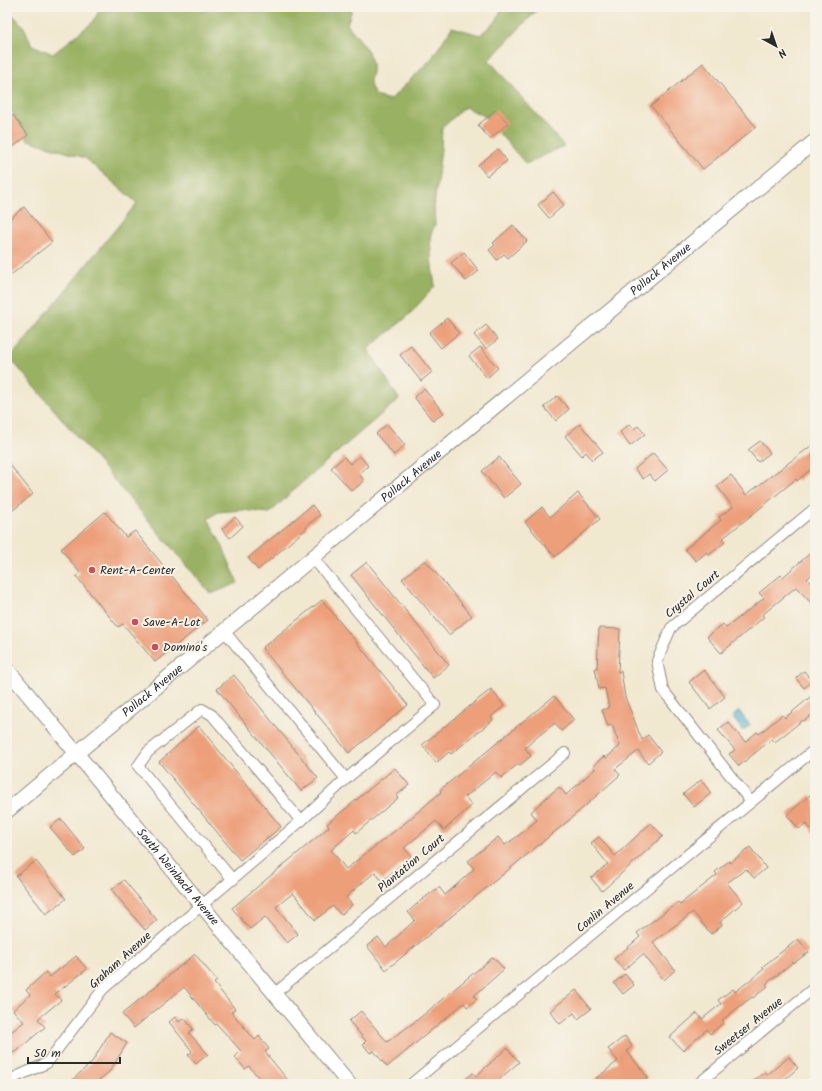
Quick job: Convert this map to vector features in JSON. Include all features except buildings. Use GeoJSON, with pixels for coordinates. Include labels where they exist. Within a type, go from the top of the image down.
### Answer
{"type":"FeatureCollection","features":[{"type":"Feature","properties":{"kind":"street","name":"Pollack Avenue"},"geometry":{"type":"LineString","coordinates":[[7,811],[225,632],[815,141]]}},
{"type":"Feature","properties":{"kind":"street","name":"Crystal Court"},"geometry":{"type":"LineString","coordinates":[[751,802],[663,690],[657,661],[671,628],[815,508]]}},
{"type":"Feature","properties":{"kind":"street","name":"Graham Avenue"},"geometry":{"type":"LineString","coordinates":[[7,1081],[48,1063],[103,989],[202,907],[301,821],[346,779],[435,705],[313,558]]}},
{"type":"Feature","properties":{"kind":"street"},"geometry":{"type":"LineString","coordinates":[[225,632],[346,779]]}},
{"type":"Feature","properties":{"kind":"street","name":"South Weinbach Avenue"},"geometry":{"type":"LineString","coordinates":[[7,668],[348,1084]]}},
{"type":"Feature","properties":{"kind":"street"},"geometry":{"type":"LineString","coordinates":[[233,880],[138,766],[148,752],[202,709],[212,715],[301,821]]}},
{"type":"Feature","properties":{"kind":"street","name":"Conlin Avenue"},"geometry":{"type":"LineString","coordinates":[[411,1084],[815,749]]}},
{"type":"Feature","properties":{"kind":"street","name":"Plantation Court"},"geometry":{"type":"LineString","coordinates":[[274,994],[565,753]]}},
{"type":"Feature","properties":{"kind":"street","name":"Sweetser Avenue"},"geometry":{"type":"LineString","coordinates":[[698,1084],[815,987]]}},
{"type":"Feature","properties":{"kind":"green space"},"geometry":{"type":"Polygon","coordinates":[[[101,7],[353,7],[347,24],[362,43],[371,58],[372,73],[370,82],[372,90],[376,96],[390,100],[432,58],[452,27],[480,35],[497,20],[502,7],[540,7],[489,60],[564,146],[526,164],[484,116],[465,107],[442,128],[434,207],[435,224],[430,237],[435,286],[407,317],[368,349],[399,399],[298,486],[270,513],[242,510],[218,512],[208,519],[222,545],[238,583],[211,594],[10,358],[137,203],[85,158],[28,140],[7,103],[7,9],[23,25],[32,45],[53,54],[93,22],[101,7]]]}},
{"type":"Feature","properties":{"kind":"water"},"geometry":{"type":"Polygon","coordinates":[[[739,711],[750,725],[743,731],[732,717],[739,711]]]}},
{"type":"Feature","properties":{"kind":"place","name":"Rent-A-Center"},"geometry":{"type":"Point","coordinates":[92,570]}},
{"type":"Feature","properties":{"kind":"place","name":"Save-A-Lot"},"geometry":{"type":"Point","coordinates":[135,622]}},
{"type":"Feature","properties":{"kind":"place","name":"Domino's"},"geometry":{"type":"Point","coordinates":[155,647]}}]}
